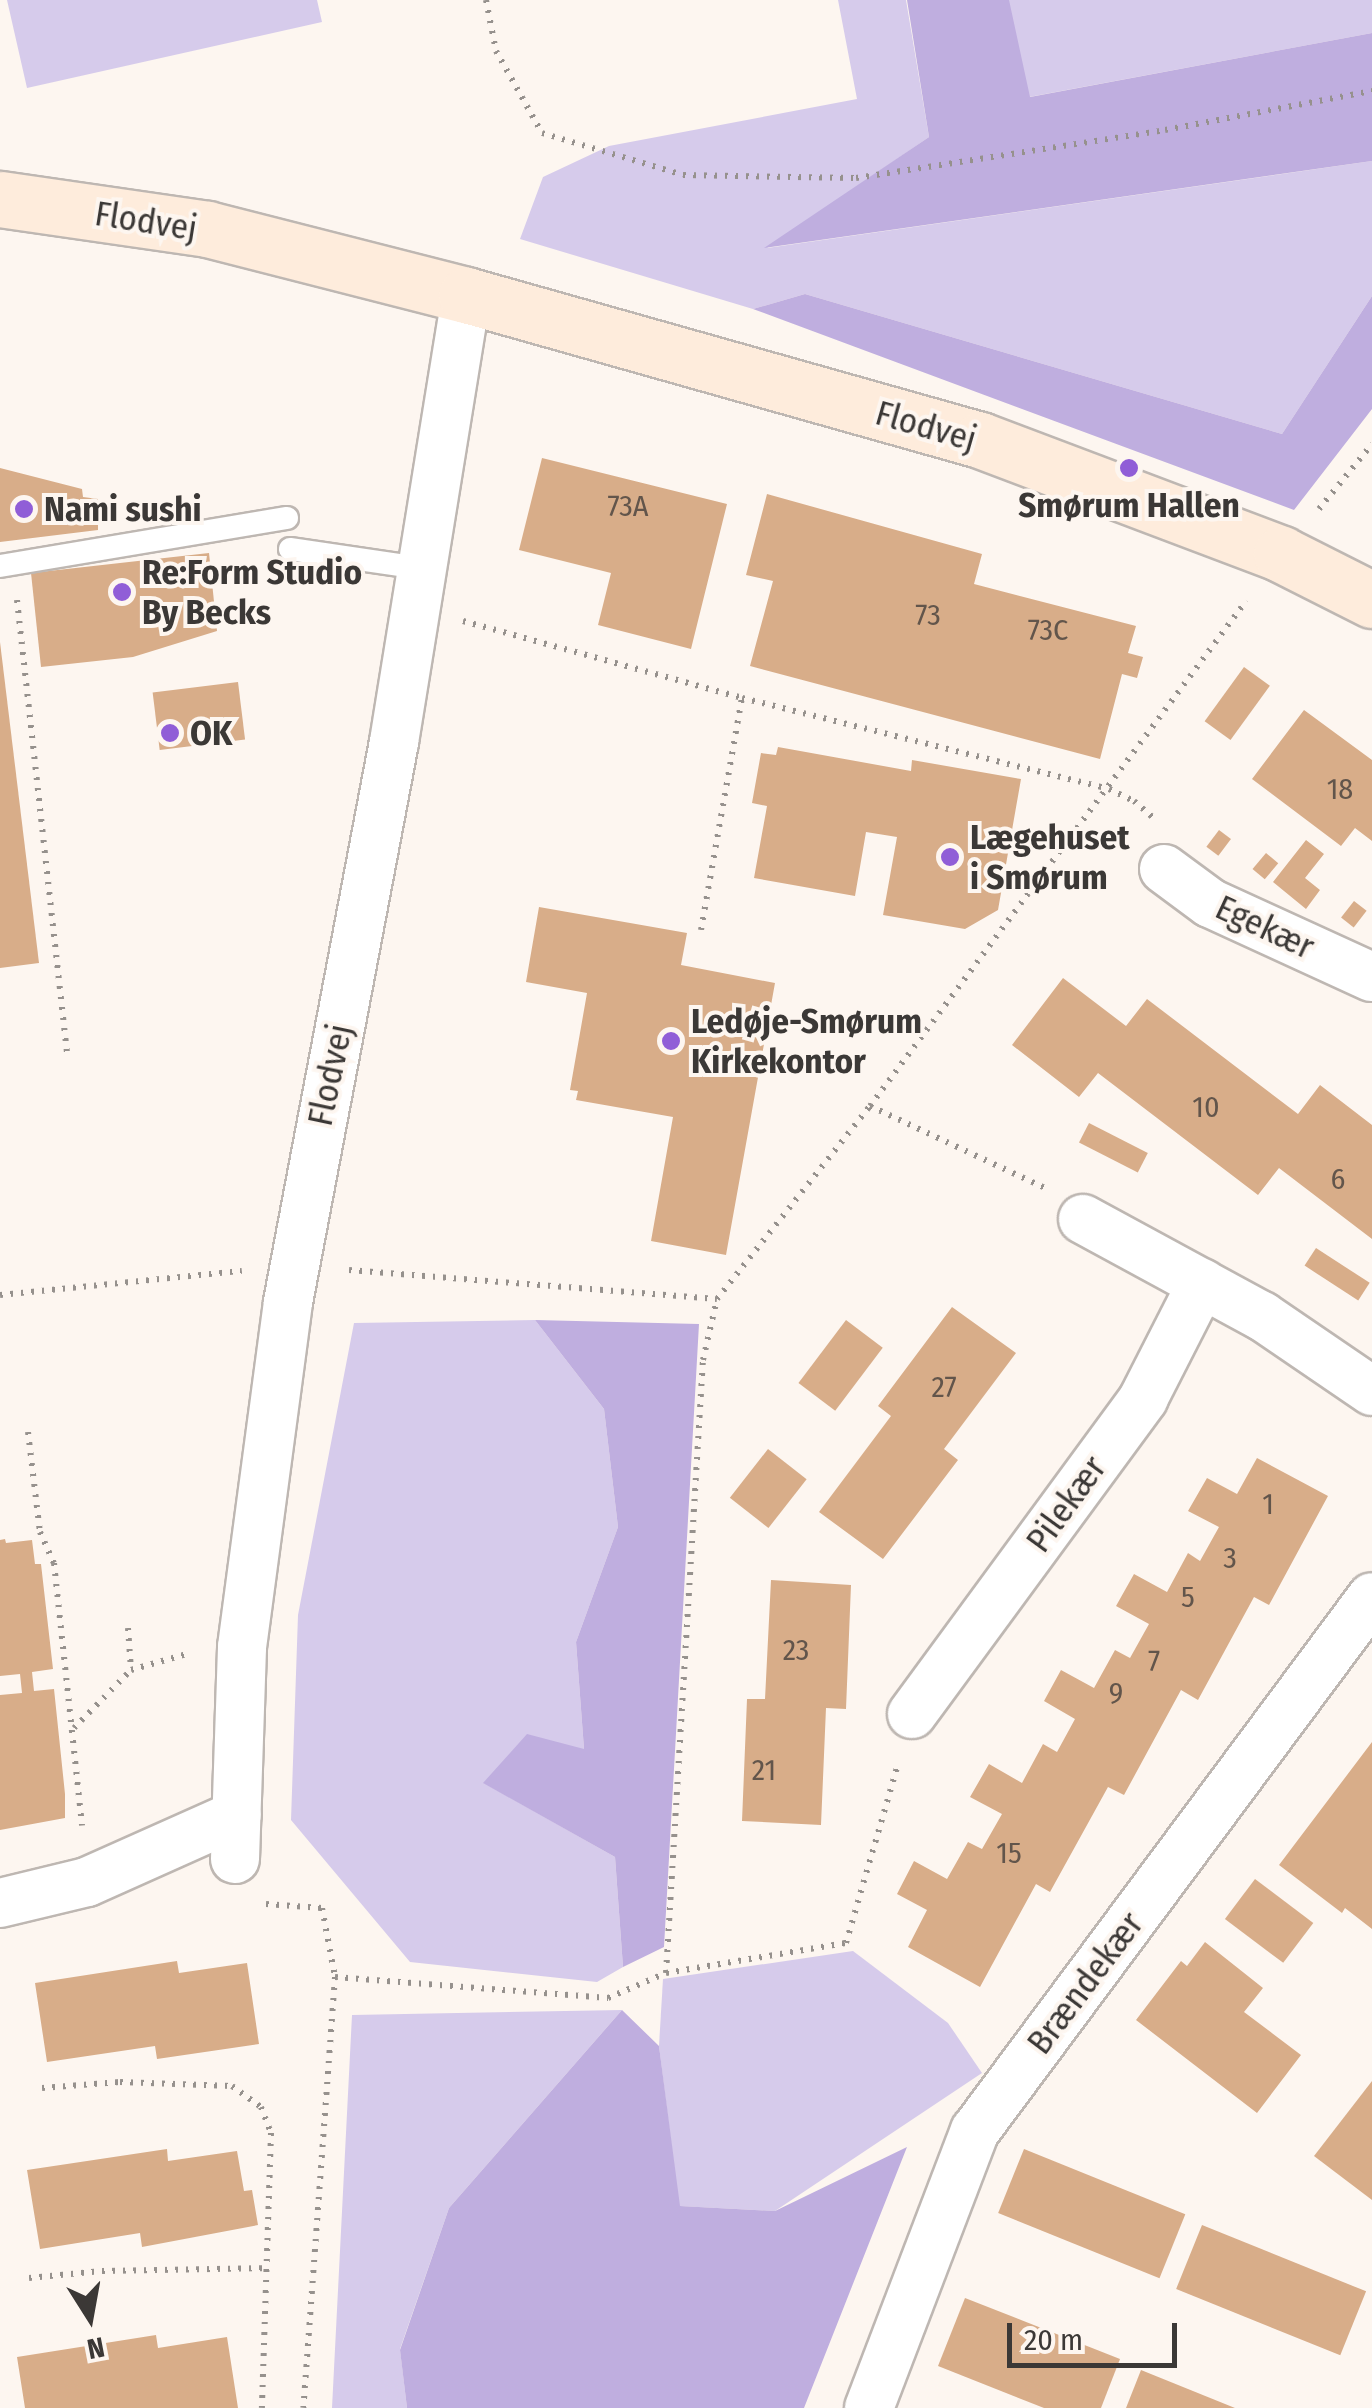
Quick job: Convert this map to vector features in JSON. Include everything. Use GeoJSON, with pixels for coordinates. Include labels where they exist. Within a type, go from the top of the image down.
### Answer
{"type":"FeatureCollection","features":[{"type":"Feature","properties":{"kind":"street","name":"Flodvej"},"geometry":{"type":"LineString","coordinates":[[0,199],[206,230],[466,295],[980,440],[1281,554],[1372,600]]}},
{"type":"Feature","properties":{"kind":"street","name":"Flodvej"},"geometry":{"type":"LineString","coordinates":[[236,1837],[242,1647],[294,1266],[394,742],[466,295]]}},
{"type":"Feature","properties":{"kind":"street","name":"Egekær"},"geometry":{"type":"LineString","coordinates":[[1164,870],[1210,903],[1372,977]]}},
{"type":"Feature","properties":{"kind":"street"},"geometry":{"type":"LineString","coordinates":[[1082,1220],[1262,1316],[1372,1391]]}},
{"type":"Feature","properties":{"kind":"street","name":"Pilekær"},"geometry":{"type":"LineString","coordinates":[[912,1714],[1143,1400],[1202,1284]]}},
{"type":"Feature","properties":{"kind":"street","name":"Brændekær"},"geometry":{"type":"LineString","coordinates":[[869,2408],[974,2131],[1372,1597]]}},
{"type":"Feature","properties":{"kind":"street"},"geometry":{"type":"LineString","coordinates":[[0,1902],[87,1882],[236,1837]]}},
{"type":"Feature","properties":{"kind":"lane"},"geometry":{"type":"LineString","coordinates":[[7,565],[287,518]]}},
{"type":"Feature","properties":{"kind":"lane"},"geometry":{"type":"LineString","coordinates":[[290,550],[418,588]]}},
{"type":"Feature","properties":{"kind":"path"},"geometry":{"type":"LineString","coordinates":[[486,0],[496,51],[542,133],[683,174],[856,178],[1165,130],[1372,91]]}},
{"type":"Feature","properties":{"kind":"path"},"geometry":{"type":"LineString","coordinates":[[666,1973],[703,1360],[717,1299],[870,1106],[1281,554],[1372,444]]}},
{"type":"Feature","properties":{"kind":"path"},"geometry":{"type":"LineString","coordinates":[[7,565],[67,1056]]}},
{"type":"Feature","properties":{"kind":"path"},"geometry":{"type":"LineString","coordinates":[[418,588],[742,698],[1109,789]]}},
{"type":"Feature","properties":{"kind":"path"},"geometry":{"type":"LineString","coordinates":[[701,930],[742,698]]}},
{"type":"Feature","properties":{"kind":"path"},"geometry":{"type":"LineString","coordinates":[[870,1106],[1074,1202],[1082,1220]]}},
{"type":"Feature","properties":{"kind":"path"},"geometry":{"type":"LineString","coordinates":[[0,1296],[294,1266],[717,1299]]}},
{"type":"Feature","properties":{"kind":"path"},"geometry":{"type":"LineString","coordinates":[[28,1432],[40,1532],[54,1563],[87,1882]]}},
{"type":"Feature","properties":{"kind":"path"},"geometry":{"type":"LineString","coordinates":[[128,1628],[131,1670]]}},
{"type":"Feature","properties":{"kind":"path"},"geometry":{"type":"LineString","coordinates":[[74,1729],[131,1670],[198,1651],[242,1647]]}},
{"type":"Feature","properties":{"kind":"path"},"geometry":{"type":"LineString","coordinates":[[335,1977],[608,1998],[666,1973],[846,1943],[912,1714]]}},
{"type":"Feature","properties":{"kind":"path"},"geometry":{"type":"LineString","coordinates":[[236,1837],[262,1904],[322,1908],[335,1977],[303,2408]]}},
{"type":"Feature","properties":{"kind":"path"},"geometry":{"type":"LineString","coordinates":[[42,2088],[120,2082],[232,2086],[261,2108],[271,2134],[262,2408]]}},
{"type":"Feature","properties":{"kind":"path"},"geometry":{"type":"LineString","coordinates":[[30,2278],[102,2271],[266,2268]]}},
{"type":"Feature","properties":{"kind":"shaded area"},"geometry":{"type":"Polygon","coordinates":[[[7,0],[317,0],[322,22],[27,88],[7,0]]]}},
{"type":"Feature","properties":{"kind":"shaded area"},"geometry":{"type":"Polygon","coordinates":[[[838,0],[906,0],[929,137],[767,248],[1372,161],[1372,296],[1282,434],[805,294],[753,309],[520,239],[543,177],[609,146],[857,99],[838,0]]]}},
{"type":"Feature","properties":{"kind":"shaded area"},"geometry":{"type":"Polygon","coordinates":[[[907,0],[1009,0],[1030,97],[1372,33],[1372,161],[764,248],[929,137],[907,0]]]}},
{"type":"Feature","properties":{"kind":"shaded area"},"geometry":{"type":"Polygon","coordinates":[[[1008,0],[1372,0],[1372,33],[1029,97],[1008,0]]]}},
{"type":"Feature","properties":{"kind":"shaded area"},"geometry":{"type":"Polygon","coordinates":[[[805,294],[1282,434],[1372,296],[1372,409],[1294,510],[753,309],[805,294]]]}},
{"type":"Feature","properties":{"kind":"shaded area"},"geometry":{"type":"Polygon","coordinates":[[[535,1320],[604,1409],[618,1527],[576,1642],[584,1749],[484,1783],[615,1857],[623,1967],[597,1982],[410,1962],[291,1820],[298,1615],[354,1323],[535,1320]]]}},
{"type":"Feature","properties":{"kind":"shaded area"},"geometry":{"type":"Polygon","coordinates":[[[535,1320],[699,1324],[664,1947],[623,1967],[615,1857],[483,1783],[527,1734],[584,1749],[576,1642],[618,1527],[604,1409],[535,1320]]]}},
{"type":"Feature","properties":{"kind":"shaded area"},"geometry":{"type":"Polygon","coordinates":[[[853,1951],[948,2023],[982,2073],[775,2211],[679,2206],[659,2046],[663,1979],[853,1951]]]}},
{"type":"Feature","properties":{"kind":"shaded area"},"geometry":{"type":"Polygon","coordinates":[[[622,2010],[449,2208],[400,2349],[407,2408],[332,2408],[352,2015],[622,2010]]]}},
{"type":"Feature","properties":{"kind":"shaded area"},"geometry":{"type":"Polygon","coordinates":[[[622,2010],[659,2046],[680,2206],[775,2211],[907,2147],[804,2408],[407,2408],[400,2350],[449,2208],[622,2010]]]}},
{"type":"Feature","properties":{"kind":"building"},"geometry":{"type":"Polygon","coordinates":[[[542,458],[727,504],[691,649],[598,625],[611,573],[519,550],[542,458]]]}},
{"type":"Feature","properties":{"kind":"building"},"geometry":{"type":"Polygon","coordinates":[[[0,468],[82,489],[83,497],[98,499],[98,530],[0,542],[0,468]]]}},
{"type":"Feature","properties":{"kind":"building"},"geometry":{"type":"Polygon","coordinates":[[[767,494],[982,554],[974,584],[1136,626],[1128,653],[1143,657],[1137,678],[1122,674],[1100,759],[750,666],[773,581],[746,575],[767,494]]]}},
{"type":"Feature","properties":{"kind":"building"},"geometry":{"type":"Polygon","coordinates":[[[209,553],[217,631],[133,657],[41,667],[31,573],[209,553]]]}},
{"type":"Feature","properties":{"kind":"building"},"geometry":{"type":"Polygon","coordinates":[[[0,642],[39,963],[0,968],[0,642]]]}},
{"type":"Feature","properties":{"kind":"building"},"geometry":{"type":"Polygon","coordinates":[[[1244,667],[1270,686],[1231,740],[1205,721],[1244,667]]]}},
{"type":"Feature","properties":{"kind":"building"},"geometry":{"type":"Polygon","coordinates":[[[238,682],[245,740],[160,750],[153,692],[238,682]]]}},
{"type":"Feature","properties":{"kind":"building"},"geometry":{"type":"Polygon","coordinates":[[[1304,710],[1372,760],[1372,841],[1355,828],[1341,846],[1252,779],[1304,710]]]}},
{"type":"Feature","properties":{"kind":"building","name":"Lægehuset i Smørum"},"geometry":{"type":"Polygon","coordinates":[[[778,747],[911,771],[912,760],[1021,779],[998,910],[965,929],[883,915],[897,837],[866,832],[855,896],[754,878],[767,806],[752,803],[761,753],[776,755],[778,747]]]}},
{"type":"Feature","properties":{"kind":"building"},"geometry":{"type":"Polygon","coordinates":[[[1219,830],[1231,839],[1218,856],[1206,847],[1219,830]]]}},
{"type":"Feature","properties":{"kind":"building"},"geometry":{"type":"Polygon","coordinates":[[[1306,840],[1324,854],[1305,878],[1320,890],[1306,909],[1273,882],[1306,840]]]}},
{"type":"Feature","properties":{"kind":"building"},"geometry":{"type":"Polygon","coordinates":[[[1266,853],[1278,863],[1265,879],[1253,869],[1266,853]]]}},
{"type":"Feature","properties":{"kind":"building"},"geometry":{"type":"Polygon","coordinates":[[[1354,901],[1367,911],[1354,927],[1341,918],[1354,901]]]}},
{"type":"Feature","properties":{"kind":"building","name":"Ledøje-Smørum Kirkekontor"},"geometry":{"type":"Polygon","coordinates":[[[539,907],[687,933],[681,965],[775,983],[726,1255],[651,1241],[673,1117],[576,1100],[578,1091],[570,1090],[587,993],[526,982],[539,907]]]}},
{"type":"Feature","properties":{"kind":"building"},"geometry":{"type":"Polygon","coordinates":[[[1063,978],[1126,1026],[1147,999],[1298,1114],[1320,1085],[1372,1125],[1372,1239],[1279,1168],[1258,1195],[1098,1073],[1079,1097],[1012,1045],[1063,978]]]}},
{"type":"Feature","properties":{"kind":"building"},"geometry":{"type":"Polygon","coordinates":[[[1089,1123],[1148,1153],[1138,1173],[1079,1143],[1089,1123]]]}},
{"type":"Feature","properties":{"kind":"building"},"geometry":{"type":"Polygon","coordinates":[[[1316,1248],[1370,1283],[1358,1300],[1305,1266],[1316,1248]]]}},
{"type":"Feature","properties":{"kind":"building"},"geometry":{"type":"Polygon","coordinates":[[[952,1307],[1016,1353],[944,1449],[958,1460],[883,1559],[819,1512],[891,1416],[878,1406],[952,1307]]]}},
{"type":"Feature","properties":{"kind":"building"},"geometry":{"type":"Polygon","coordinates":[[[846,1320],[883,1348],[835,1411],[798,1383],[846,1320]]]}},
{"type":"Feature","properties":{"kind":"building"},"geometry":{"type":"Polygon","coordinates":[[[768,1449],[807,1479],[768,1528],[730,1498],[768,1449]]]}},
{"type":"Feature","properties":{"kind":"building"},"geometry":{"type":"Polygon","coordinates":[[[1257,1458],[1328,1496],[1269,1605],[1254,1597],[1198,1700],[1181,1690],[1124,1795],[1108,1787],[1050,1892],[1036,1884],[980,1987],[908,1947],[927,1910],[897,1894],[914,1861],[947,1879],[968,1842],[982,1849],[1002,1814],[970,1797],[989,1764],[1022,1783],[1043,1744],[1057,1752],[1075,1719],[1044,1701],[1061,1670],[1094,1688],[1115,1650],[1130,1658],[1149,1624],[1116,1606],[1134,1574],[1167,1592],[1188,1553],[1200,1561],[1219,1527],[1188,1511],[1207,1478],[1237,1494],[1257,1458]]]}},
{"type":"Feature","properties":{"kind":"building"},"geometry":{"type":"Polygon","coordinates":[[[5,1539],[6,1543],[32,1540],[35,1564],[41,1564],[53,1669],[32,1672],[34,1691],[54,1689],[65,1818],[0,1830],[0,1695],[22,1693],[20,1674],[0,1676],[0,1540],[5,1539]]]}},
{"type":"Feature","properties":{"kind":"building"},"geometry":{"type":"Polygon","coordinates":[[[771,1580],[851,1585],[846,1709],[826,1708],[821,1825],[742,1821],[747,1699],[765,1699],[771,1580]]]}},
{"type":"Feature","properties":{"kind":"building"},"geometry":{"type":"Polygon","coordinates":[[[1372,1742],[1372,1929],[1345,1908],[1342,1913],[1279,1865],[1372,1742]]]}},
{"type":"Feature","properties":{"kind":"building"},"geometry":{"type":"Polygon","coordinates":[[[1255,1879],[1313,1923],[1283,1963],[1225,1919],[1255,1879]]]}},
{"type":"Feature","properties":{"kind":"building"},"geometry":{"type":"Polygon","coordinates":[[[1205,1942],[1263,1988],[1244,2012],[1301,2055],[1257,2113],[1136,2020],[1181,1961],[1187,1966],[1205,1942]]]}},
{"type":"Feature","properties":{"kind":"building"},"geometry":{"type":"Polygon","coordinates":[[[177,1961],[179,1973],[247,1963],[259,2044],[157,2059],[155,2046],[47,2062],[35,1983],[177,1961]]]}},
{"type":"Feature","properties":{"kind":"building"},"geometry":{"type":"Polygon","coordinates":[[[1372,2081],[1372,2200],[1314,2156],[1372,2081]]]}},
{"type":"Feature","properties":{"kind":"building"},"geometry":{"type":"Polygon","coordinates":[[[167,2149],[168,2161],[237,2151],[244,2191],[252,2190],[258,2225],[142,2247],[140,2233],[40,2249],[27,2170],[167,2149]]]}},
{"type":"Feature","properties":{"kind":"building"},"geometry":{"type":"Polygon","coordinates":[[[1024,2149],[1185,2214],[1159,2278],[998,2213],[1024,2149]]]}},
{"type":"Feature","properties":{"kind":"building"},"geometry":{"type":"Polygon","coordinates":[[[1202,2225],[1366,2291],[1340,2355],[1176,2289],[1202,2225]]]}},
{"type":"Feature","properties":{"kind":"building"},"geometry":{"type":"Polygon","coordinates":[[[965,2298],[1120,2359],[1101,2408],[1044,2408],[938,2366],[965,2298]]]}},
{"type":"Feature","properties":{"kind":"building"},"geometry":{"type":"Polygon","coordinates":[[[156,2335],[158,2348],[227,2337],[238,2408],[25,2408],[17,2357],[156,2335]]]}},
{"type":"Feature","properties":{"kind":"building"},"geometry":{"type":"Polygon","coordinates":[[[1141,2370],[1235,2408],[1126,2408],[1141,2370]]]}},
{"type":"Feature","properties":{"kind":"place","name":"Smørum Hallen"},"geometry":{"type":"Point","coordinates":[1129,468]}},
{"type":"Feature","properties":{"kind":"place","name":"Nami sushi"},"geometry":{"type":"Point","coordinates":[24,509]}},
{"type":"Feature","properties":{"kind":"place","name":"Re:Form Studio By Becks"},"geometry":{"type":"Point","coordinates":[122,592]}},
{"type":"Feature","properties":{"kind":"place","name":"OK"},"geometry":{"type":"Point","coordinates":[170,733]}},
{"type":"Feature","properties":{"kind":"place","name":"Lægehuset i Smørum"},"geometry":{"type":"Point","coordinates":[950,857]}},
{"type":"Feature","properties":{"kind":"place","name":"Ledøje-Smørum Kirkekontor"},"geometry":{"type":"Point","coordinates":[671,1041]}}]}
